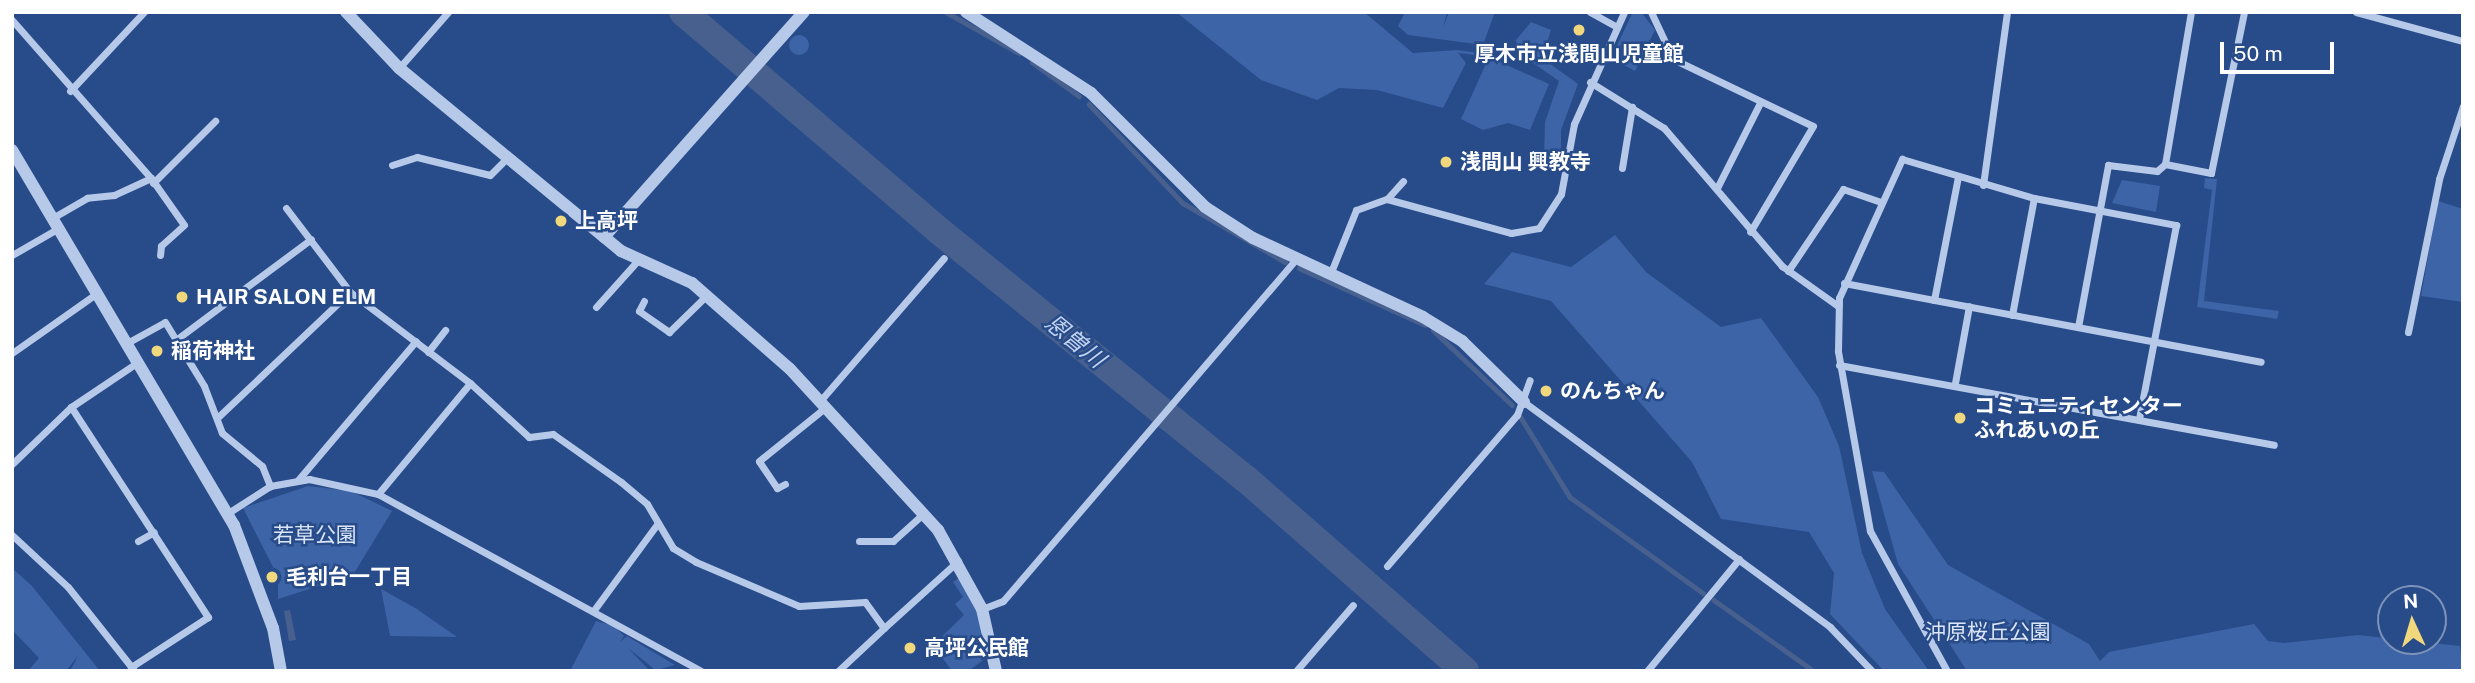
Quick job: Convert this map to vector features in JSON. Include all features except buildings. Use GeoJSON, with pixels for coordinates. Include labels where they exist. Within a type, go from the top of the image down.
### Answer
{"type":"FeatureCollection","features":[{"type":"Feature","properties":{"kind":"street"},"geometry":{"type":"LineString","coordinates":[[70,91],[144,12]]}},
{"type":"Feature","properties":{"kind":"street"},"geometry":{"type":"LineString","coordinates":[[346,12],[400,68],[507,158],[604,237],[707,295],[823,404],[924,513],[958,561],[982,609],[996,671]]}},
{"type":"Feature","properties":{"kind":"street"},"geometry":{"type":"LineString","coordinates":[[400,68],[448,12]]}},
{"type":"Feature","properties":{"kind":"street"},"geometry":{"type":"LineString","coordinates":[[604,237],[804,12]]}},
{"type":"Feature","properties":{"kind":"street"},"geometry":{"type":"LineString","coordinates":[[966,12],[1091,93],[1205,207],[1297,258],[1331,272],[1462,341],[1524,402],[1830,627],[1872,671]]}},
{"type":"Feature","properties":{"kind":"street"},"geometry":{"type":"LineString","coordinates":[[1590,12],[1617,27]]}},
{"type":"Feature","properties":{"kind":"street"},"geometry":{"type":"LineString","coordinates":[[1387,199],[1511,233],[1539,228],[1561,194],[1574,124],[1590,82],[1624,12]]}},
{"type":"Feature","properties":{"kind":"street"},"geometry":{"type":"LineString","coordinates":[[1651,12],[1673,59],[1761,101],[1814,131],[1751,232]]}},
{"type":"Feature","properties":{"kind":"street"},"geometry":{"type":"LineString","coordinates":[[1983,185],[2007,12]]}},
{"type":"Feature","properties":{"kind":"street"},"geometry":{"type":"LineString","coordinates":[[2078,327],[2108,165],[2157,171],[2165,164],[2191,12]]}},
{"type":"Feature","properties":{"kind":"street"},"geometry":{"type":"LineString","coordinates":[[2165,164],[2211,173],[2244,12]]}},
{"type":"Feature","properties":{"kind":"street"},"geometry":{"type":"LineString","coordinates":[[2356,12],[2463,41]]}},
{"type":"Feature","properties":{"kind":"street"},"geometry":{"type":"LineString","coordinates":[[12,20],[70,91],[152,181],[184,225],[161,246],[160,255]]}},
{"type":"Feature","properties":{"kind":"street"},"geometry":{"type":"LineString","coordinates":[[1590,82],[1664,128],[1717,188],[1751,232],[1788,271],[1838,306]]}},
{"type":"Feature","properties":{"kind":"street"},"geometry":{"type":"LineString","coordinates":[[1717,188],[1761,101]]}},
{"type":"Feature","properties":{"kind":"street"},"geometry":{"type":"LineString","coordinates":[[2408,332],[2439,179],[2463,106]]}},
{"type":"Feature","properties":{"kind":"street"},"geometry":{"type":"LineString","coordinates":[[1622,168],[1632,107]]}},
{"type":"Feature","properties":{"kind":"street"},"geometry":{"type":"LineString","coordinates":[[12,255],[88,198],[114,195],[152,181],[215,121]]}},
{"type":"Feature","properties":{"kind":"street"},"geometry":{"type":"LineString","coordinates":[[12,150],[228,513],[249,555],[281,671]]}},
{"type":"Feature","properties":{"kind":"street"},"geometry":{"type":"LineString","coordinates":[[392,165],[417,157],[489,175],[507,158]]}},
{"type":"Feature","properties":{"kind":"street"},"geometry":{"type":"LineString","coordinates":[[1947,671],[1870,531],[1839,365],[1838,306],[1844,283],[1902,159],[2034,198],[2176,225],[2139,419]]}},
{"type":"Feature","properties":{"kind":"street"},"geometry":{"type":"LineString","coordinates":[[1934,300],[1958,177]]}},
{"type":"Feature","properties":{"kind":"street"},"geometry":{"type":"LineString","coordinates":[[1331,272],[1356,210],[1387,199],[1403,181]]}},
{"type":"Feature","properties":{"kind":"street"},"geometry":{"type":"LineString","coordinates":[[1788,271],[1843,189],[1881,202]]}},
{"type":"Feature","properties":{"kind":"street"},"geometry":{"type":"LineString","coordinates":[[2012,315],[2034,198]]}},
{"type":"Feature","properties":{"kind":"street"},"geometry":{"type":"LineString","coordinates":[[286,208],[350,292],[470,383],[529,436],[553,434],[621,482],[658,523],[673,548],[696,562],[799,606],[859,600],[884,628]]}},
{"type":"Feature","properties":{"kind":"street"},"geometry":{"type":"LineString","coordinates":[[177,339],[311,239]]}},
{"type":"Feature","properties":{"kind":"street"},"geometry":{"type":"LineString","coordinates":[[596,307],[640,258]]}},
{"type":"Feature","properties":{"kind":"street"},"geometry":{"type":"LineString","coordinates":[[777,488],[759,461],[823,404],[944,258]]}},
{"type":"Feature","properties":{"kind":"street"},"geometry":{"type":"LineString","coordinates":[[982,609],[1003,601],[1152,433],[1297,258]]}},
{"type":"Feature","properties":{"kind":"street"},"geometry":{"type":"LineString","coordinates":[[1844,283],[2261,362]]}},
{"type":"Feature","properties":{"kind":"street"},"geometry":{"type":"LineString","coordinates":[[216,418],[350,292]]}},
{"type":"Feature","properties":{"kind":"street"},"geometry":{"type":"LineString","coordinates":[[12,354],[97,293]]}},
{"type":"Feature","properties":{"kind":"street"},"geometry":{"type":"LineString","coordinates":[[644,301],[636,314],[669,332],[707,295]]}},
{"type":"Feature","properties":{"kind":"street"},"geometry":{"type":"LineString","coordinates":[[1955,383],[1969,306]]}},
{"type":"Feature","properties":{"kind":"street"},"geometry":{"type":"LineString","coordinates":[[127,343],[165,322],[177,339],[222,433],[262,466],[270,486]]}},
{"type":"Feature","properties":{"kind":"street"},"geometry":{"type":"LineString","coordinates":[[428,352],[445,330]]}},
{"type":"Feature","properties":{"kind":"street"},"geometry":{"type":"LineString","coordinates":[[297,481],[416,341]]}},
{"type":"Feature","properties":{"kind":"street"},"geometry":{"type":"LineString","coordinates":[[12,464],[71,407],[138,362]]}},
{"type":"Feature","properties":{"kind":"street"},"geometry":{"type":"LineString","coordinates":[[1839,365],[1955,383],[2274,445]]}},
{"type":"Feature","properties":{"kind":"street"},"geometry":{"type":"LineString","coordinates":[[1387,566],[1524,402],[1530,380]]}},
{"type":"Feature","properties":{"kind":"street"},"geometry":{"type":"LineString","coordinates":[[378,494],[470,383]]}},
{"type":"Feature","properties":{"kind":"street"},"geometry":{"type":"LineString","coordinates":[[12,535],[68,587],[132,669],[208,617],[71,407]]}},
{"type":"Feature","properties":{"kind":"street"},"geometry":{"type":"LineString","coordinates":[[228,513],[270,486],[297,481],[328,480],[378,494],[701,671]]}},
{"type":"Feature","properties":{"kind":"street"},"geometry":{"type":"LineString","coordinates":[[768,495],[785,484]]}},
{"type":"Feature","properties":{"kind":"street"},"geometry":{"type":"LineString","coordinates":[[859,541],[893,541],[924,513]]}},
{"type":"Feature","properties":{"kind":"street"},"geometry":{"type":"LineString","coordinates":[[594,610],[658,523]]}},
{"type":"Feature","properties":{"kind":"street"},"geometry":{"type":"LineString","coordinates":[[138,541],[154,531]]}},
{"type":"Feature","properties":{"kind":"street"},"geometry":{"type":"LineString","coordinates":[[1647,671],[1740,559]]}},
{"type":"Feature","properties":{"kind":"street"},"geometry":{"type":"LineString","coordinates":[[838,671],[958,561]]}},
{"type":"Feature","properties":{"kind":"street"},"geometry":{"type":"LineString","coordinates":[[1296,671],[1353,605]]}},
{"type":"Feature","properties":{"kind":"green space"},"geometry":{"type":"Polygon","coordinates":[[[1176,12],[1364,12],[1413,53],[1457,50],[1518,58],[1516,40],[1531,22],[1551,30],[1542,58],[1578,84],[1561,130],[1561,161],[1544,157],[1545,122],[1559,81],[1530,61],[1458,53],[1466,63],[1443,108],[1377,90],[1339,88],[1317,100],[1261,80],[1176,12]]]}},
{"type":"Feature","properties":{"kind":"green space"},"geometry":{"type":"Polygon","coordinates":[[[1405,12],[1447,13],[1443,28],[1449,12],[1495,12],[1483,45],[1408,35],[1398,26],[1405,12]]]}},
{"type":"Feature","properties":{"kind":"green space"},"geometry":{"type":"Polygon","coordinates":[[[1641,12],[1655,30],[1635,71],[1611,58],[1632,14],[1641,12]]]}},
{"type":"Feature","properties":{"kind":"green space"},"geometry":{"type":"Polygon","coordinates":[[[799,35],[806,38],[809,45],[806,52],[799,55],[792,52],[789,45],[792,38],[799,35]]]}},
{"type":"Feature","properties":{"kind":"green space"},"geometry":{"type":"Polygon","coordinates":[[[1489,57],[1549,84],[1530,130],[1508,123],[1483,130],[1461,119],[1489,57]]]}},
{"type":"Feature","properties":{"kind":"green space"},"geometry":{"type":"Polygon","coordinates":[[[2205,178],[2217,179],[2204,301],[2279,311],[2277,319],[2197,307],[2212,190],[2204,188],[2205,178]]]}},
{"type":"Feature","properties":{"kind":"green space"},"geometry":{"type":"Polygon","coordinates":[[[2122,180],[2160,186],[2156,212],[2112,203],[2122,180]]]}},
{"type":"Feature","properties":{"kind":"green space"},"geometry":{"type":"Polygon","coordinates":[[[2438,201],[2463,209],[2463,302],[2421,296],[2438,201]]]}},
{"type":"Feature","properties":{"kind":"green space"},"geometry":{"type":"Polygon","coordinates":[[[1615,235],[1646,272],[1721,327],[1761,318],[1818,397],[1839,446],[1862,553],[1885,609],[1929,671],[1884,671],[1830,614],[1834,573],[1809,532],[1721,519],[1692,462],[1551,301],[1484,284],[1512,252],[1571,267],[1615,235]]]}},
{"type":"Feature","properties":{"kind":"green space","name":"沖原桜丘公園"},"geometry":{"type":"Polygon","coordinates":[[[1872,471],[1884,472],[1948,565],[2089,644],[2100,661],[2109,652],[2254,624],[2268,641],[2284,643],[2358,635],[2377,637],[2377,655],[2447,655],[2447,645],[2460,646],[2463,671],[1967,671],[1898,564],[1872,471]]]}},
{"type":"Feature","properties":{"kind":"green space","name":"若草公園"},"geometry":{"type":"Polygon","coordinates":[[[308,486],[351,491],[392,511],[353,575],[278,599],[278,577],[243,508],[308,486]]]}},
{"type":"Feature","properties":{"kind":"green space"},"geometry":{"type":"Polygon","coordinates":[[[12,568],[32,586],[100,671],[70,671],[78,656],[66,671],[28,671],[39,658],[12,630],[12,568]]]}},
{"type":"Feature","properties":{"kind":"green space"},"geometry":{"type":"Polygon","coordinates":[[[959,578],[977,609],[985,659],[968,671],[952,671],[933,645],[964,615],[955,604],[963,597],[953,582],[959,578]]]}},
{"type":"Feature","properties":{"kind":"green space"},"geometry":{"type":"Polygon","coordinates":[[[381,589],[417,609],[457,637],[390,636],[381,589]]]}},
{"type":"Feature","properties":{"kind":"green space"},"geometry":{"type":"Polygon","coordinates":[[[596,621],[614,626],[624,636],[620,642],[627,636],[675,665],[652,671],[653,668],[628,648],[650,671],[570,671],[596,621]]]}},
{"type":"Feature","properties":{"kind":"shaded area"},"geometry":{"type":"Polygon","coordinates":[[[290,610],[296,640],[289,641],[284,611],[290,610]]]}},
{"type":"Feature","properties":{"kind":"waterway","name":"恩曽川"},"geometry":{"type":"LineString","coordinates":[[683,12],[938,230],[1246,479],[1465,671]]}},
{"type":"Feature","properties":{"kind":"waterway"},"geometry":{"type":"LineString","coordinates":[[946,12],[1019,53]]}},
{"type":"Feature","properties":{"kind":"waterway"},"geometry":{"type":"LineString","coordinates":[[1032,62],[1079,96]]}},
{"type":"Feature","properties":{"kind":"waterway"},"geometry":{"type":"LineString","coordinates":[[1089,104],[1183,203],[1285,262]]}},
{"type":"Feature","properties":{"kind":"waterway"},"geometry":{"type":"LineString","coordinates":[[1299,268],[1425,325]]}},
{"type":"Feature","properties":{"kind":"waterway"},"geometry":{"type":"LineString","coordinates":[[1433,330],[1512,405]]}},
{"type":"Feature","properties":{"kind":"waterway"},"geometry":{"type":"LineString","coordinates":[[1520,416],[1570,497],[1703,593]]}},
{"type":"Feature","properties":{"kind":"waterway"},"geometry":{"type":"LineString","coordinates":[[1714,600],[1814,671]]}},
{"type":"Feature","properties":{"kind":"place","name":"厚木市立浅間山児童館"},"geometry":{"type":"Point","coordinates":[1579,30]}},
{"type":"Feature","properties":{"kind":"place","name":"浅間山 興教寺"},"geometry":{"type":"Point","coordinates":[1446,162]}},
{"type":"Feature","properties":{"kind":"place","name":"上高坪"},"geometry":{"type":"Point","coordinates":[561,221]}},
{"type":"Feature","properties":{"kind":"place","name":"HAIR SALON ELM"},"geometry":{"type":"Point","coordinates":[182,297]}},
{"type":"Feature","properties":{"kind":"place","name":"稲荷神社"},"geometry":{"type":"Point","coordinates":[157,351]}},
{"type":"Feature","properties":{"kind":"place","name":"のんちゃん"},"geometry":{"type":"Point","coordinates":[1546,391]}},
{"type":"Feature","properties":{"kind":"place","name":"コミュニティセンター ふれあいの丘"},"geometry":{"type":"Point","coordinates":[1960,418]}},
{"type":"Feature","properties":{"kind":"place","name":"毛利台一丁目"},"geometry":{"type":"Point","coordinates":[272,577]}},
{"type":"Feature","properties":{"kind":"place","name":"高坪公民館"},"geometry":{"type":"Point","coordinates":[910,648]}}]}
